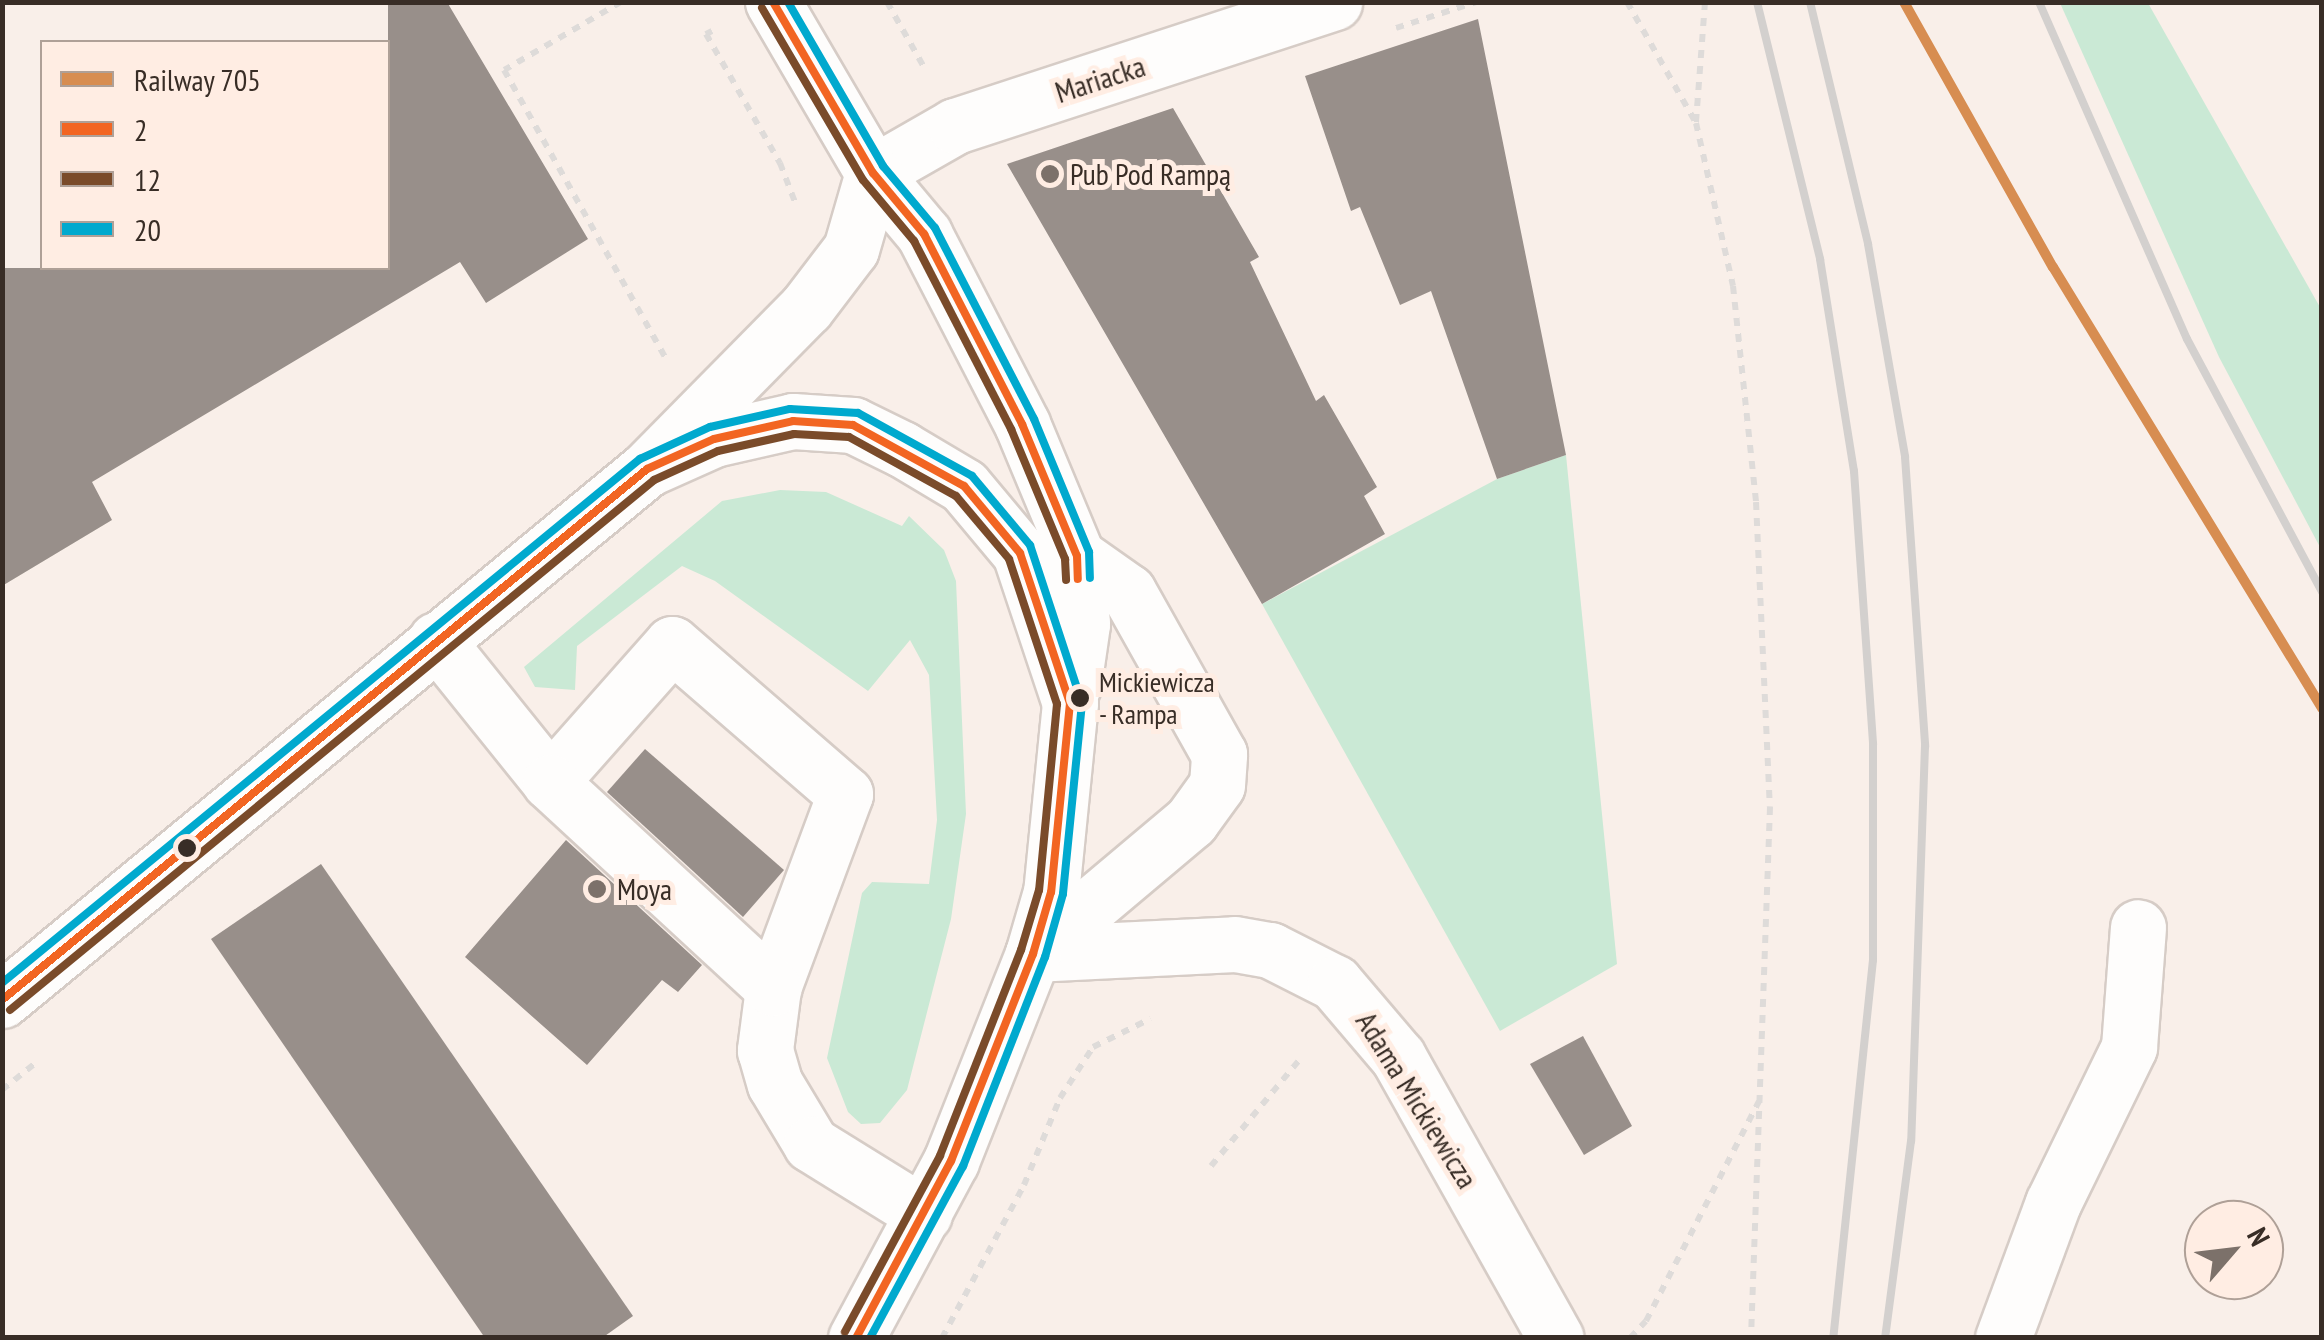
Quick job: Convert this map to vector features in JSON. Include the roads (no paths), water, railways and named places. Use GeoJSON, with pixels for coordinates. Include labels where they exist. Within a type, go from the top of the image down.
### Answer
{"type":"FeatureCollection","features":[{"type":"Feature","properties":{"kind":"main road"},"geometry":{"type":"LineString","coordinates":[[773,2],[873,173],[924,234],[1022,424],[1077,556],[1082,624],[1053,876],[1033,954],[924,1214],[856,1338]]}},
{"type":"Feature","properties":{"kind":"main road","name":"Mariacka"},"geometry":{"type":"LineString","coordinates":[[873,173],[955,126],[1334,2]]}},
{"type":"Feature","properties":{"kind":"main road"},"geometry":{"type":"LineString","coordinates":[[2,1000],[647,469],[806,308],[852,249],[873,173]]}},
{"type":"Feature","properties":{"kind":"main road"},"geometry":{"type":"LineString","coordinates":[[647,469],[714,439],[793,421],[853,424],[902,448],[964,486],[1020,553],[1070,704]]}},
{"type":"Feature","properties":{"kind":"main road"},"geometry":{"type":"LineString","coordinates":[[1033,954],[1191,821],[1217,786],[1219,754],[1128,592],[1077,556]]}},
{"type":"Feature","properties":{"kind":"main road"},"geometry":{"type":"LineString","coordinates":[[436,640],[550,782],[774,988]]}},
{"type":"Feature","properties":{"kind":"main road"},"geometry":{"type":"LineString","coordinates":[[550,782],[672,644],[845,794],[774,988],[766,1050],[792,1119],[830,1162],[924,1214]]}},
{"type":"Feature","properties":{"kind":"main road"},"geometry":{"type":"LineString","coordinates":[[2004,1338],[2053,1203],[2129,1047],[2138,926]]}},
{"type":"Feature","properties":{"kind":"main road","name":"Adama Mickiewicza"},"geometry":{"type":"LineString","coordinates":[[1033,954],[1235,944],[1270,950],[1335,983],[1398,1057],[1556,1338]]}},
{"type":"Feature","properties":{"kind":"railway"},"geometry":{"type":"LineString","coordinates":[[1757,2],[1820,259],[1854,471],[1873,744],[1873,960],[1833,1338]]}},
{"type":"Feature","properties":{"kind":"railway"},"geometry":{"type":"LineString","coordinates":[[1810,2],[1868,244],[1905,457],[1925,746],[1911,1141],[1885,1338]]}},
{"type":"Feature","properties":{"kind":"railway"},"geometry":{"type":"LineString","coordinates":[[2039,2],[2187,339],[2322,592]]}},
{"type":"Feature","properties":{"kind":"rail line","name":"705"},"geometry":{"type":"LineString","coordinates":[[1904,2],[2053,267],[2322,708]]}},
{"type":"Feature","properties":{"kind":"place","name":"Pub Pod Rampą"},"geometry":{"type":"Point","coordinates":[1050,174]}},
{"type":"Feature","properties":{"kind":"place","name":"Mickiewicza - Rampa"},"geometry":{"type":"Point","coordinates":[1080,698]}},
{"type":"Feature","properties":{"kind":"place","name":"Moya"},"geometry":{"type":"Point","coordinates":[597,889]}}]}
